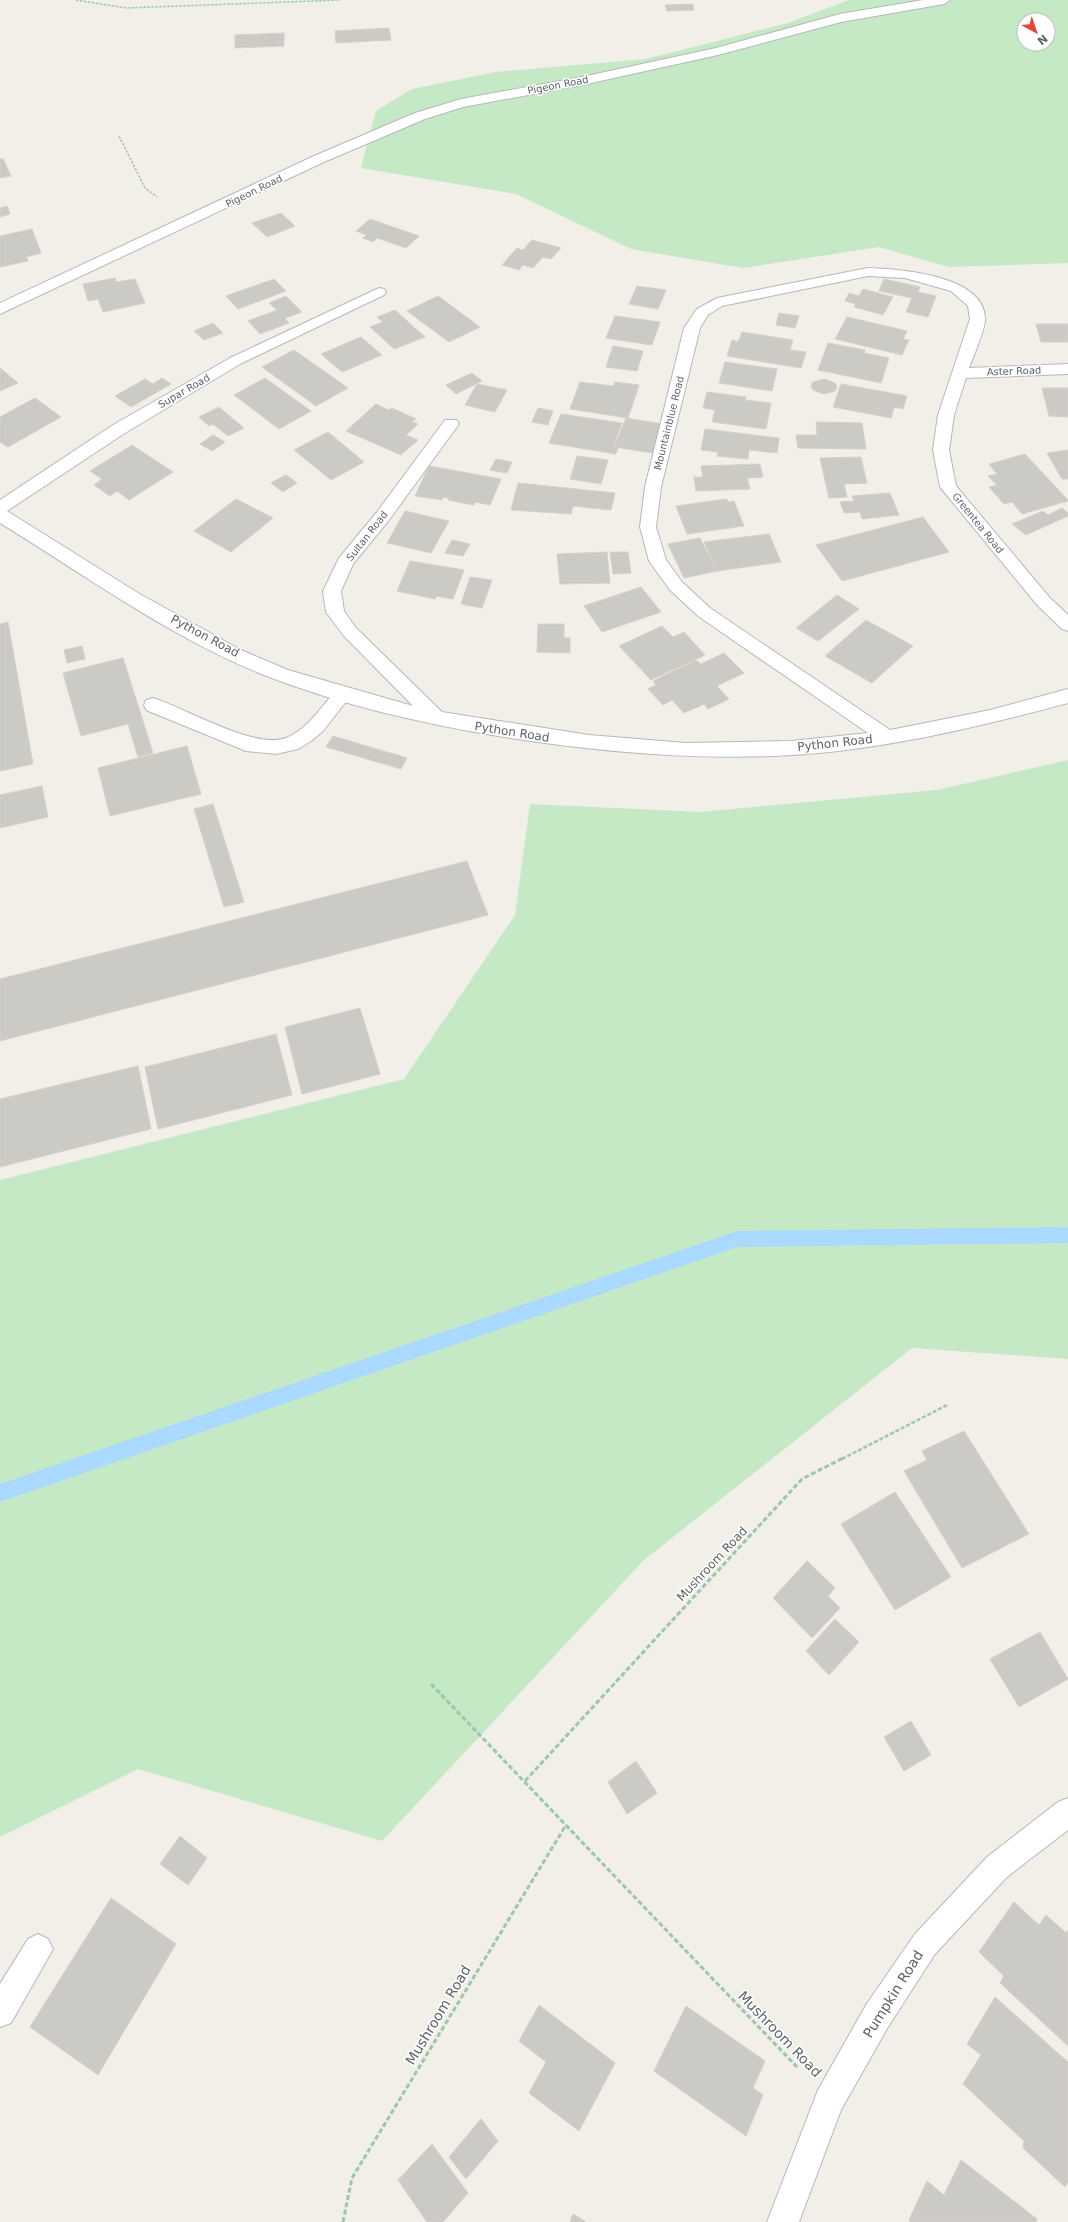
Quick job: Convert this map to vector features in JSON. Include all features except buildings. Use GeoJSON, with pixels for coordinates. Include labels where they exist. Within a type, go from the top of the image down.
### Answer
{"type":"FeatureCollection","features":[{"type":"Feature","properties":{"kind":"street","name":"Pigeon Road"},"geometry":{"type":"LineString","coordinates":[[0,309],[378,133],[420,116],[461,102],[590,79],[718,51],[840,18],[944,0]]}},
{"type":"Feature","properties":{"kind":"street","name":"Mountainblue Road"},"geometry":{"type":"LineString","coordinates":[[887,737],[704,612],[676,586],[658,561],[648,527],[653,487],[692,328],[702,312],[718,302],[868,272],[906,274],[956,288],[966,296],[975,305],[978,319],[973,331]]}},
{"type":"Feature","properties":{"kind":"street","name":"Supar Road"},"geometry":{"type":"LineString","coordinates":[[0,508],[119,429],[235,361],[379,292]]}},
{"type":"Feature","properties":{"kind":"street","name":"Greentea Road"},"geometry":{"type":"LineString","coordinates":[[973,331],[946,415],[940,450],[948,487],[1044,602],[1068,625]]}},
{"type":"Feature","properties":{"kind":"street","name":"Aster Road"},"geometry":{"type":"LineString","coordinates":[[959,373],[1068,369]]}},
{"type":"Feature","properties":{"kind":"street","name":"Sultan Road"},"geometry":{"type":"LineString","coordinates":[[439,720],[350,632],[335,612],[332,591],[346,562],[383,516],[451,424]]}},
{"type":"Feature","properties":{"kind":"street","name":"Python Road"},"geometry":{"type":"LineString","coordinates":[[0,515],[203,638],[271,670],[343,694],[439,720],[560,739],[638,748],[752,750],[829,744],[887,737],[1017,711],[1068,696]]}},
{"type":"Feature","properties":{"kind":"street"},"geometry":{"type":"LineString","coordinates":[[153,705],[253,746],[276,747],[290,744],[304,736],[316,726],[343,694]]}},
{"type":"Feature","properties":{"kind":"street","name":"Pumpkin Road"},"geometry":{"type":"LineString","coordinates":[[783,2222],[829,2101],[877,2016],[925,1944],[997,1867],[1068,1812]]}},
{"type":"Feature","properties":{"kind":"street"},"geometry":{"type":"LineString","coordinates":[[0,2012],[38,1949]]}},
{"type":"Feature","properties":{"kind":"path"},"geometry":{"type":"LineString","coordinates":[[76,0],[126,8],[340,0]]}},
{"type":"Feature","properties":{"kind":"path"},"geometry":{"type":"LineString","coordinates":[[119,136],[145,188],[189,222]]}},
{"type":"Feature","properties":{"kind":"path","name":"Mushroom Road"},"geometry":{"type":"LineString","coordinates":[[525,1780],[802,1479],[947,1405]]}},
{"type":"Feature","properties":{"kind":"path","name":"Mushroom Road"},"geometry":{"type":"LineString","coordinates":[[431,1684],[525,1780],[829,2101]]}},
{"type":"Feature","properties":{"kind":"path","name":"Mushroom Road"},"geometry":{"type":"LineString","coordinates":[[343,2222],[352,2178],[566,1825]]}},
{"type":"Feature","properties":{"kind":"green space"},"geometry":{"type":"Polygon","coordinates":[[[849,0],[1068,0],[1068,263],[949,267],[879,247],[743,268],[631,249],[516,194],[361,168],[376,111],[412,89],[496,72],[646,59],[788,23],[849,0]]]}},
{"type":"Feature","properties":{"kind":"green space"},"geometry":{"type":"Polygon","coordinates":[[[1068,760],[1068,1359],[912,1348],[644,1560],[382,1841],[138,1769],[0,1837],[0,1180],[404,1079],[515,915],[530,804],[700,812],[937,790],[1068,760]]]}},
{"type":"Feature","properties":{"kind":"waterway"},"geometry":{"type":"LineString","coordinates":[[0,1493],[737,1239],[1068,1235]]}}]}
